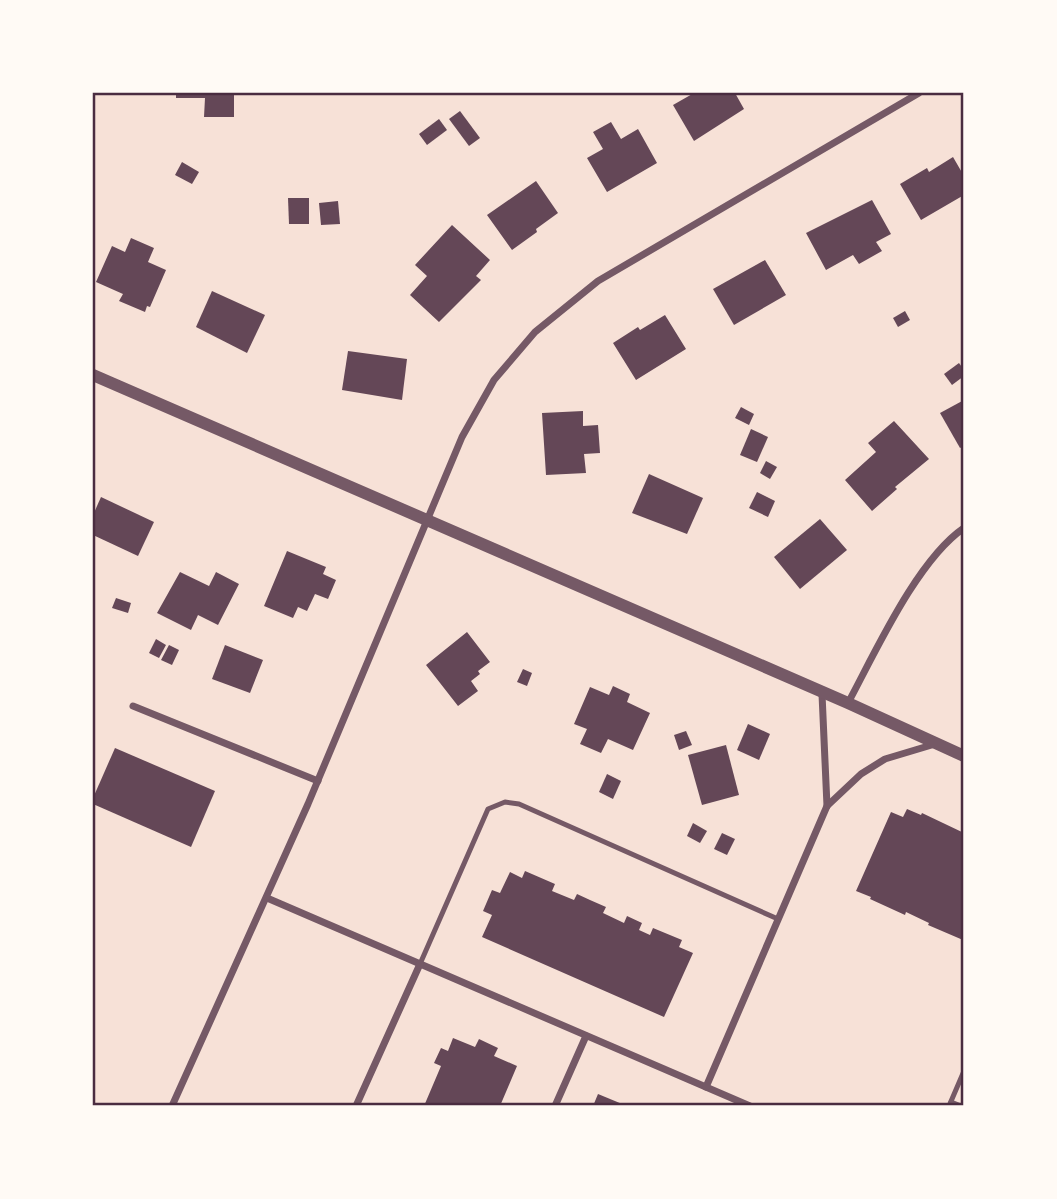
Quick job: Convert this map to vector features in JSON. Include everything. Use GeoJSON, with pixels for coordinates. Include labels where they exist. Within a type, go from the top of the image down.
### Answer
{"type":"FeatureCollection","features":[{"type":"Feature","properties":{"kind":"street"},"geometry":{"type":"LineString","coordinates":[[172,1106],[318,781],[462,437],[494,380],[535,332],[598,281],[919,93]]}},
{"type":"Feature","properties":{"kind":"street"},"geometry":{"type":"LineString","coordinates":[[93,375],[964,756]]}},
{"type":"Feature","properties":{"kind":"street"},"geometry":{"type":"LineString","coordinates":[[848,703],[897,611],[926,568],[964,528]]}},
{"type":"Feature","properties":{"kind":"street"},"geometry":{"type":"LineString","coordinates":[[822,694],[827,806]]}},
{"type":"Feature","properties":{"kind":"street"},"geometry":{"type":"LineString","coordinates":[[133,706],[318,781]]}},
{"type":"Feature","properties":{"kind":"street"},"geometry":{"type":"LineString","coordinates":[[706,1087],[827,806],[861,774],[885,759],[936,743]]}},
{"type":"Feature","properties":{"kind":"street"},"geometry":{"type":"LineString","coordinates":[[267,898],[750,1106]]}},
{"type":"Feature","properties":{"kind":"street"},"geometry":{"type":"LineString","coordinates":[[356,1106],[420,964]]}},
{"type":"Feature","properties":{"kind":"street"},"geometry":{"type":"LineString","coordinates":[[555,1106],[586,1036]]}},
{"type":"Feature","properties":{"kind":"lane"},"geometry":{"type":"LineString","coordinates":[[420,964],[488,809],[505,802],[519,804],[778,919]]}},
{"type":"Feature","properties":{"kind":"lane"},"geometry":{"type":"LineString","coordinates":[[961,1106],[950,1104],[964,1071]]}},
{"type":"Feature","properties":{"kind":"building"},"geometry":{"type":"Polygon","coordinates":[[[176,93],[234,93],[234,117],[204,117],[205,98],[176,98],[176,93]]]}},
{"type":"Feature","properties":{"kind":"building"},"geometry":{"type":"Polygon","coordinates":[[[694,93],[735,93],[744,109],[694,141],[673,105],[694,93]]]}},
{"type":"Feature","properties":{"kind":"building"},"geometry":{"type":"Polygon","coordinates":[[[460,111],[480,138],[469,146],[449,119],[460,111]]]}},
{"type":"Feature","properties":{"kind":"building"},"geometry":{"type":"Polygon","coordinates":[[[439,119],[447,130],[427,145],[419,134],[439,119]]]}},
{"type":"Feature","properties":{"kind":"building"},"geometry":{"type":"Polygon","coordinates":[[[611,122],[621,139],[638,129],[657,163],[607,192],[587,158],[603,149],[593,132],[611,122]]]}},
{"type":"Feature","properties":{"kind":"building"},"geometry":{"type":"Polygon","coordinates":[[[953,157],[964,176],[964,195],[921,220],[900,184],[927,168],[929,172],[953,157]]]}},
{"type":"Feature","properties":{"kind":"building"},"geometry":{"type":"Polygon","coordinates":[[[182,162],[199,172],[192,184],[175,175],[182,162]]]}},
{"type":"Feature","properties":{"kind":"building"},"geometry":{"type":"Polygon","coordinates":[[[536,181],[558,213],[512,250],[487,215],[536,181]]]}},
{"type":"Feature","properties":{"kind":"building"},"geometry":{"type":"Polygon","coordinates":[[[288,198],[309,198],[309,224],[289,224],[288,198]]]}},
{"type":"Feature","properties":{"kind":"building"},"geometry":{"type":"Polygon","coordinates":[[[872,200],[891,234],[876,242],[882,251],[859,264],[853,255],[826,270],[806,233],[872,200]]]}},
{"type":"Feature","properties":{"kind":"building"},"geometry":{"type":"Polygon","coordinates":[[[338,201],[340,224],[321,225],[319,203],[338,201]]]}},
{"type":"Feature","properties":{"kind":"building"},"geometry":{"type":"Polygon","coordinates":[[[452,225],[490,260],[476,276],[481,280],[439,322],[410,295],[427,276],[415,265],[452,225]]]}},
{"type":"Feature","properties":{"kind":"building"},"geometry":{"type":"Polygon","coordinates":[[[131,238],[154,248],[148,262],[166,270],[150,307],[147,306],[145,312],[119,301],[123,294],[96,282],[112,246],[125,252],[131,238]]]}},
{"type":"Feature","properties":{"kind":"building"},"geometry":{"type":"Polygon","coordinates":[[[765,260],[786,295],[734,325],[713,289],[765,260]]]}},
{"type":"Feature","properties":{"kind":"building"},"geometry":{"type":"Polygon","coordinates":[[[212,291],[265,315],[247,353],[196,327],[212,291]]]}},
{"type":"Feature","properties":{"kind":"building"},"geometry":{"type":"Polygon","coordinates":[[[905,311],[910,320],[898,327],[893,318],[905,311]]]}},
{"type":"Feature","properties":{"kind":"building"},"geometry":{"type":"Polygon","coordinates":[[[665,315],[686,349],[636,380],[613,343],[638,327],[640,330],[665,315]]]}},
{"type":"Feature","properties":{"kind":"building"},"geometry":{"type":"Polygon","coordinates":[[[348,351],[407,359],[402,400],[342,390],[348,351]]]}},
{"type":"Feature","properties":{"kind":"building"},"geometry":{"type":"Polygon","coordinates":[[[959,363],[964,370],[964,376],[952,385],[944,374],[959,363]]]}},
{"type":"Feature","properties":{"kind":"building"},"geometry":{"type":"Polygon","coordinates":[[[964,400],[964,446],[960,448],[940,413],[964,400]]]}},
{"type":"Feature","properties":{"kind":"building"},"geometry":{"type":"Polygon","coordinates":[[[741,407],[754,414],[749,425],[735,418],[741,407]]]}},
{"type":"Feature","properties":{"kind":"building"},"geometry":{"type":"Polygon","coordinates":[[[583,411],[583,426],[598,425],[600,453],[584,454],[586,473],[546,475],[542,413],[583,411]]]}},
{"type":"Feature","properties":{"kind":"building"},"geometry":{"type":"Polygon","coordinates":[[[894,421],[929,459],[895,487],[897,489],[872,511],[845,480],[876,452],[868,443],[894,421]]]}},
{"type":"Feature","properties":{"kind":"building"},"geometry":{"type":"Polygon","coordinates":[[[751,429],[768,437],[757,462],[740,455],[751,429]]]}},
{"type":"Feature","properties":{"kind":"building"},"geometry":{"type":"Polygon","coordinates":[[[766,461],[777,467],[770,479],[760,473],[766,461]]]}},
{"type":"Feature","properties":{"kind":"building"},"geometry":{"type":"Polygon","coordinates":[[[649,474],[703,498],[687,534],[632,513],[649,474]]]}},
{"type":"Feature","properties":{"kind":"building"},"geometry":{"type":"Polygon","coordinates":[[[757,492],[775,501],[768,517],[749,508],[757,492]]]}},
{"type":"Feature","properties":{"kind":"building"},"geometry":{"type":"Polygon","coordinates":[[[101,497],[154,522],[138,556],[93,535],[93,515],[101,497]]]}},
{"type":"Feature","properties":{"kind":"building"},"geometry":{"type":"Polygon","coordinates":[[[820,519],[847,550],[800,589],[774,557],[820,519]]]}},
{"type":"Feature","properties":{"kind":"building"},"geometry":{"type":"Polygon","coordinates":[[[287,551],[326,567],[323,574],[336,580],[328,599],[315,594],[307,611],[298,607],[293,618],[264,606],[287,551]]]}},
{"type":"Feature","properties":{"kind":"building"},"geometry":{"type":"Polygon","coordinates":[[[180,572],[209,586],[216,572],[239,584],[218,625],[198,615],[191,630],[157,613],[180,572]]]}},
{"type":"Feature","properties":{"kind":"building"},"geometry":{"type":"Polygon","coordinates":[[[116,598],[131,603],[128,613],[112,608],[116,598]]]}},
{"type":"Feature","properties":{"kind":"building"},"geometry":{"type":"Polygon","coordinates":[[[467,632],[490,662],[478,671],[480,674],[471,681],[478,691],[458,706],[426,665],[467,632]]]}},
{"type":"Feature","properties":{"kind":"building"},"geometry":{"type":"Polygon","coordinates":[[[156,639],[166,645],[159,658],[149,653],[156,639]]]}},
{"type":"Feature","properties":{"kind":"building"},"geometry":{"type":"Polygon","coordinates":[[[169,645],[179,650],[172,665],[161,660],[169,645]]]}},
{"type":"Feature","properties":{"kind":"building"},"geometry":{"type":"Polygon","coordinates":[[[225,645],[263,660],[250,693],[212,679],[225,645]]]}},
{"type":"Feature","properties":{"kind":"building"},"geometry":{"type":"Polygon","coordinates":[[[523,669],[532,673],[527,686],[517,682],[523,669]]]}},
{"type":"Feature","properties":{"kind":"building"},"geometry":{"type":"Polygon","coordinates":[[[613,686],[630,694],[627,702],[650,713],[633,750],[608,739],[601,753],[580,744],[587,729],[574,724],[590,687],[609,695],[613,686]]]}},
{"type":"Feature","properties":{"kind":"building"},"geometry":{"type":"Polygon","coordinates":[[[748,724],[770,734],[759,760],[737,750],[748,724]]]}},
{"type":"Feature","properties":{"kind":"building"},"geometry":{"type":"Polygon","coordinates":[[[686,731],[692,745],[679,750],[674,735],[686,731]]]}},
{"type":"Feature","properties":{"kind":"building"},"geometry":{"type":"Polygon","coordinates":[[[726,745],[739,795],[702,805],[688,755],[726,745]]]}},
{"type":"Feature","properties":{"kind":"building"},"geometry":{"type":"Polygon","coordinates":[[[115,748],[215,791],[191,847],[93,804],[93,798],[115,748]]]}},
{"type":"Feature","properties":{"kind":"building"},"geometry":{"type":"Polygon","coordinates":[[[607,774],[621,781],[613,799],[599,792],[607,774]]]}},
{"type":"Feature","properties":{"kind":"building"},"geometry":{"type":"Polygon","coordinates":[[[907,809],[921,815],[922,813],[964,833],[963,940],[856,891],[891,812],[903,817],[907,809]]]}},
{"type":"Feature","properties":{"kind":"building"},"geometry":{"type":"Polygon","coordinates":[[[693,823],[707,831],[700,843],[687,836],[693,823]]]}},
{"type":"Feature","properties":{"kind":"building"},"geometry":{"type":"Polygon","coordinates":[[[722,833],[735,839],[727,855],[714,849],[722,833]]]}},
{"type":"Feature","properties":{"kind":"building"},"geometry":{"type":"Polygon","coordinates":[[[525,871],[555,884],[552,891],[574,900],[577,894],[606,907],[603,913],[624,923],[627,916],[642,923],[639,930],[650,935],[653,928],[682,940],[679,947],[693,953],[664,1017],[482,937],[492,915],[483,911],[492,890],[500,893],[510,872],[522,878],[525,871]]]}},
{"type":"Feature","properties":{"kind":"building"},"geometry":{"type":"Polygon","coordinates":[[[453,1038],[475,1047],[479,1039],[498,1048],[494,1056],[517,1066],[500,1106],[424,1106],[441,1066],[434,1063],[441,1048],[448,1051],[453,1038]]]}},
{"type":"Feature","properties":{"kind":"building"},"geometry":{"type":"Polygon","coordinates":[[[598,1094],[627,1106],[593,1106],[598,1094]]]}}]}
